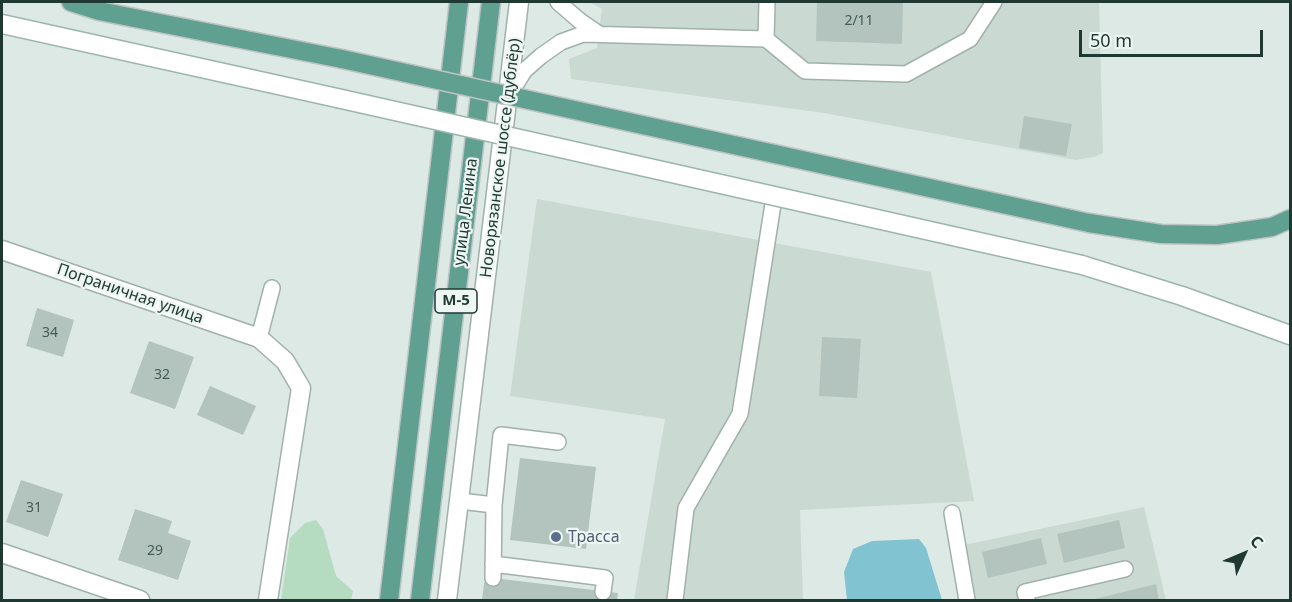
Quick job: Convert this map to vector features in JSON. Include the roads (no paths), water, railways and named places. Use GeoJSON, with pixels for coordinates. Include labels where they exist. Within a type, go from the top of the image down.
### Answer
{"type":"FeatureCollection","features":[{"type":"Feature","properties":{"kind":"main road"},"geometry":{"type":"LineString","coordinates":[[71,2],[99,11],[342,59],[1089,223],[1161,234],[1217,235],[1272,227],[1290,219]]}},
{"type":"Feature","properties":{"kind":"main road","name":"улица Ленина"},"geometry":{"type":"LineString","coordinates":[[388,600],[459,2]]}},
{"type":"Feature","properties":{"kind":"main road","name":"улица Ленина"},"geometry":{"type":"LineString","coordinates":[[420,600],[491,2]]}},
{"type":"Feature","properties":{"kind":"main road","name":"Новорязанское шоссе (дублёр)"},"geometry":{"type":"LineString","coordinates":[[447,600],[519,2]]}},
{"type":"Feature","properties":{"kind":"main road"},"geometry":{"type":"LineString","coordinates":[[2,24],[1082,265],[1193,300],[1290,335]]}},
{"type":"Feature","properties":{"kind":"main road","name":"Пограничная улица"},"geometry":{"type":"LineString","coordinates":[[2,250],[259,338]]}},
{"type":"Feature","properties":{"kind":"main road"},"geometry":{"type":"LineString","coordinates":[[259,338],[285,361],[301,388],[268,600]]}},
{"type":"Feature","properties":{"kind":"main road"},"geometry":{"type":"LineString","coordinates":[[2,554],[140,600]]}},
{"type":"Feature","properties":{"kind":"lane"},"geometry":{"type":"LineString","coordinates":[[558,2],[599,34]]}},
{"type":"Feature","properties":{"kind":"lane"},"geometry":{"type":"LineString","coordinates":[[766,39],[767,2]]}},
{"type":"Feature","properties":{"kind":"lane"},"geometry":{"type":"LineString","coordinates":[[508,97],[524,72],[561,42],[583,34],[766,39],[805,71],[906,74],[970,39],[994,2]]}},
{"type":"Feature","properties":{"kind":"lane"},"geometry":{"type":"LineString","coordinates":[[675,600],[686,508],[740,414],[772,204]]}},
{"type":"Feature","properties":{"kind":"lane"},"geometry":{"type":"LineString","coordinates":[[259,338],[272,288]]}},
{"type":"Feature","properties":{"kind":"lane"},"geometry":{"type":"LineString","coordinates":[[558,442],[501,435],[494,505],[493,571],[604,578],[603,592]]}},
{"type":"Feature","properties":{"kind":"lane"},"geometry":{"type":"LineString","coordinates":[[460,501],[494,505]]}},
{"type":"Feature","properties":{"kind":"lane"},"geometry":{"type":"LineString","coordinates":[[952,513],[967,600]]}},
{"type":"Feature","properties":{"kind":"lane"},"geometry":{"type":"LineString","coordinates":[[1027,600],[1025,592],[1125,569]]}},
{"type":"Feature","properties":{"kind":"water"},"geometry":{"type":"Polygon","coordinates":[[[919,539],[926,548],[942,600],[847,600],[844,572],[853,549],[872,541],[919,539]]]}},
{"type":"Feature","properties":{"kind":"place","name":"Трасса"},"geometry":{"type":"Point","coordinates":[556,537]}}]}
